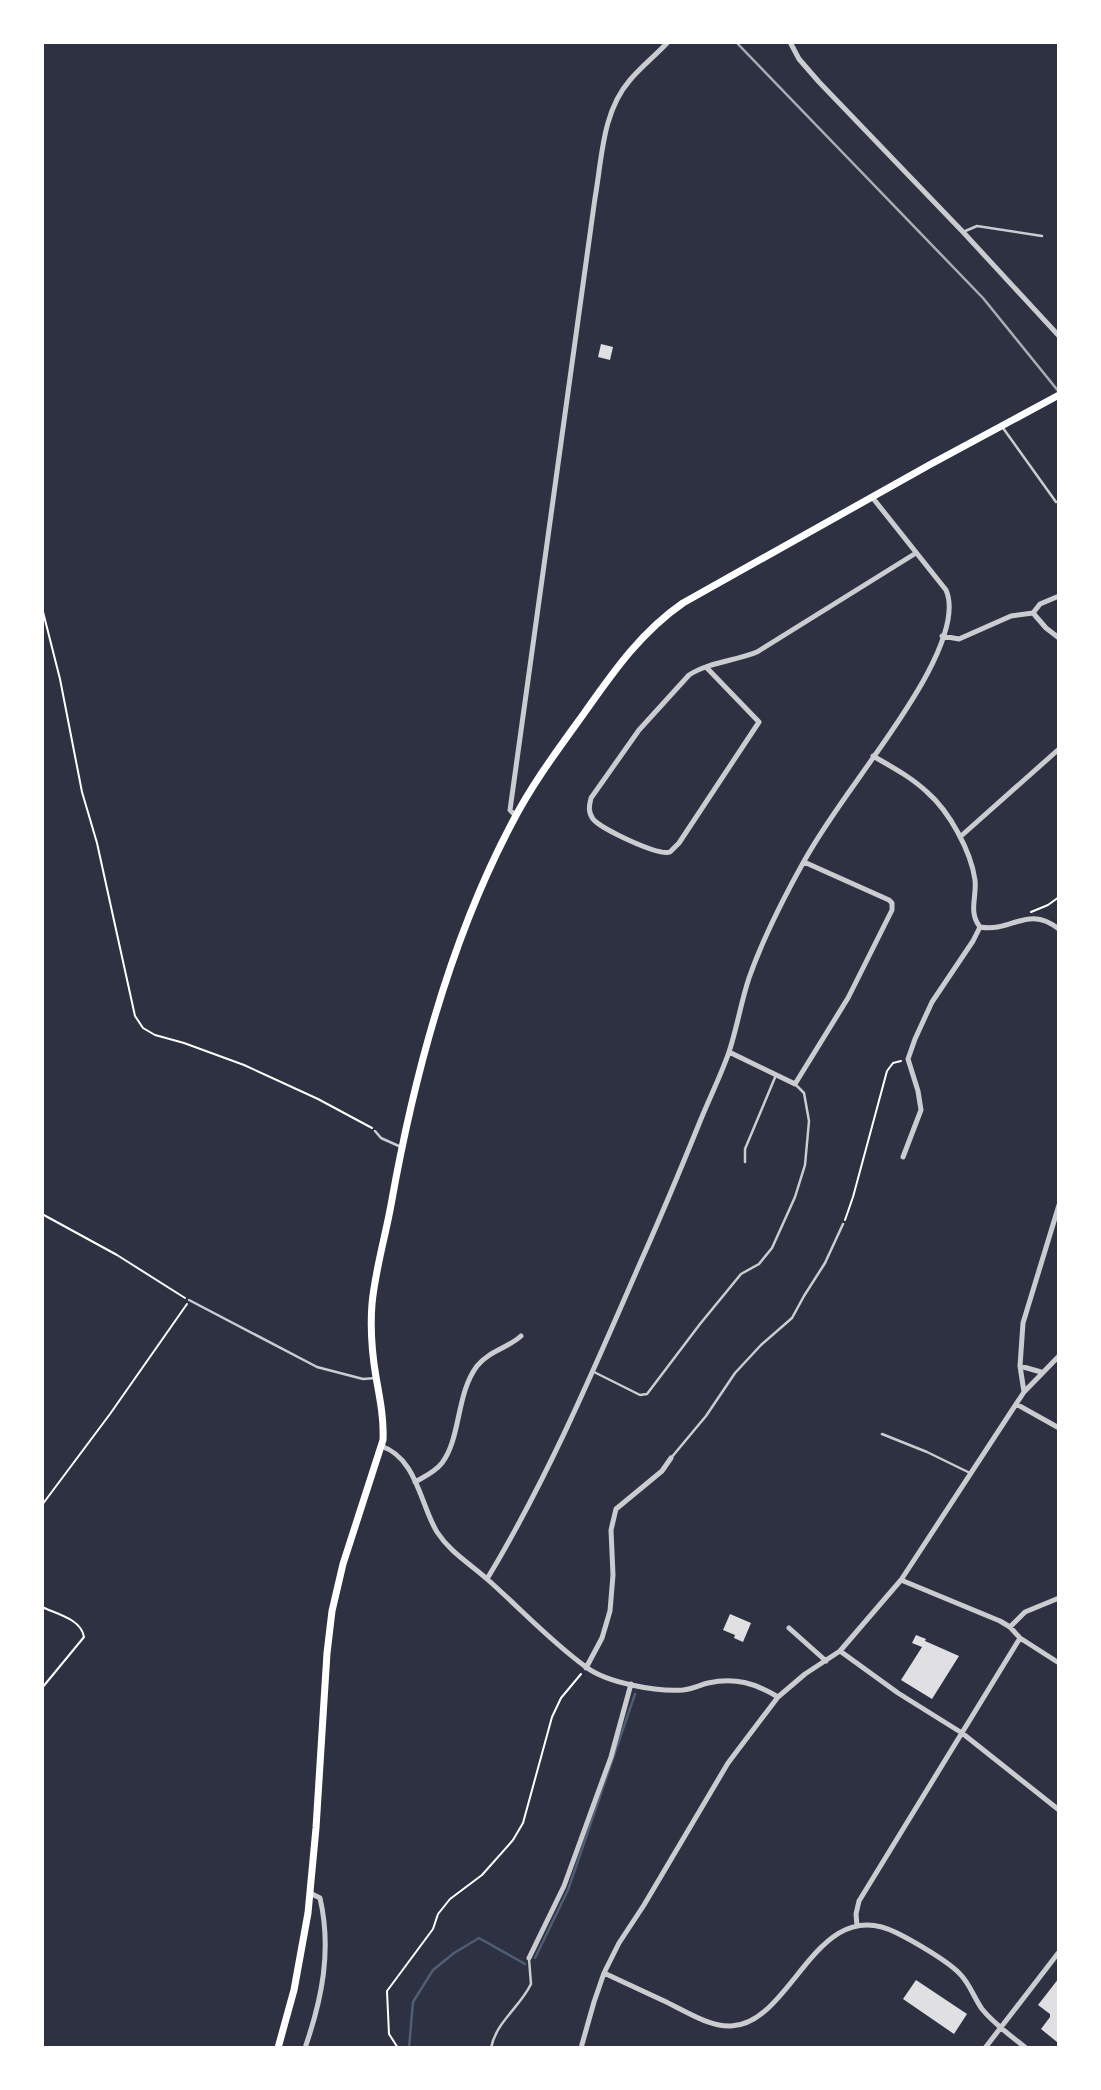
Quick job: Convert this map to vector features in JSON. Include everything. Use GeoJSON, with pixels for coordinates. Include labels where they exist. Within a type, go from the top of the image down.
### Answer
{"type":"FeatureCollection","features":[{"type":"Feature","properties":{"kind":"main road"},"geometry":{"type":"LineString","coordinates":[[278,2048],[298,1970],[310,1893],[329,1629],[336,1589],[382,1446],[383,1419],[371,1338],[372,1300],[402,1147],[421,1068],[442,998],[490,868],[516,816],[555,754],[615,669],[649,629],[683,603],[1059,395]]}},
{"type":"Feature","properties":{"kind":"street"},"geometry":{"type":"LineString","coordinates":[[516,816],[510,810],[594,198],[606,131],[618,97],[629,81],[668,42]]}},
{"type":"Feature","properties":{"kind":"street"},"geometry":{"type":"LineString","coordinates":[[790,42],[799,59],[819,82],[964,232],[1059,336]]}},
{"type":"Feature","properties":{"kind":"street"},"geometry":{"type":"LineString","coordinates":[[487,1579],[531,1503],[593,1372],[729,1052],[750,976],[774,919],[804,862],[836,810],[913,700],[947,622],[949,598],[946,590],[872,497]]}},
{"type":"Feature","properties":{"kind":"street"},"geometry":{"type":"LineString","coordinates":[[706,667],[759,722],[679,843],[665,854],[596,823],[591,817],[591,798],[639,730],[689,675],[698,669],[757,652],[916,553]]}},
{"type":"Feature","properties":{"kind":"street"},"geometry":{"type":"LineString","coordinates":[[942,636],[959,639],[1011,616],[1032,614],[1040,604],[1059,596]]}},
{"type":"Feature","properties":{"kind":"street"},"geometry":{"type":"LineString","coordinates":[[1032,614],[1059,638]]}},
{"type":"Feature","properties":{"kind":"street"},"geometry":{"type":"LineString","coordinates":[[960,837],[1059,749]]}},
{"type":"Feature","properties":{"kind":"street"},"geometry":{"type":"LineString","coordinates":[[873,756],[926,791],[938,803],[960,837],[974,872],[973,913],[980,927]]}},
{"type":"Feature","properties":{"kind":"street"},"geometry":{"type":"LineString","coordinates":[[729,1052],[794,1084],[848,998],[892,910],[889,900],[804,862]]}},
{"type":"Feature","properties":{"kind":"street"},"geometry":{"type":"LineString","coordinates":[[980,927],[996,927],[1037,917],[1049,921],[1059,929]]}},
{"type":"Feature","properties":{"kind":"street"},"geometry":{"type":"LineString","coordinates":[[903,1157],[920,1110],[918,1091],[908,1059],[932,1002],[980,927]]}},
{"type":"Feature","properties":{"kind":"street"},"geometry":{"type":"LineString","coordinates":[[1024,1392],[1020,1366],[1023,1323],[1059,1205]]}},
{"type":"Feature","properties":{"kind":"street"},"geometry":{"type":"LineString","coordinates":[[415,1482],[441,1465],[448,1452],[468,1383],[478,1365],[487,1356],[514,1343],[521,1336]]}},
{"type":"Feature","properties":{"kind":"street"},"geometry":{"type":"LineString","coordinates":[[581,2048],[604,1973],[619,1942],[644,1905],[728,1763],[778,1697],[791,1684],[840,1651],[901,1580],[1024,1392],[1059,1356]]}},
{"type":"Feature","properties":{"kind":"street"},"geometry":{"type":"LineString","coordinates":[[1020,1366],[1041,1372]]}},
{"type":"Feature","properties":{"kind":"street"},"geometry":{"type":"LineString","coordinates":[[1016,1404],[1059,1428]]}},
{"type":"Feature","properties":{"kind":"street"},"geometry":{"type":"LineString","coordinates":[[382,1446],[400,1456],[415,1482],[427,1514],[448,1547],[586,1668],[608,1679],[681,1690],[718,1681],[738,1680],[759,1686],[778,1697]]}},
{"type":"Feature","properties":{"kind":"street"},"geometry":{"type":"LineString","coordinates":[[586,1668],[602,1638],[610,1611],[613,1575],[611,1530],[616,1508],[662,1471],[671,1458]]}},
{"type":"Feature","properties":{"kind":"street"},"geometry":{"type":"LineString","coordinates":[[901,1580],[1000,1621],[1020,1638],[1059,1663]]}},
{"type":"Feature","properties":{"kind":"street"},"geometry":{"type":"LineString","coordinates":[[1010,1627],[1025,1612],[1059,1598]]}},
{"type":"Feature","properties":{"kind":"street"},"geometry":{"type":"LineString","coordinates":[[789,1628],[826,1661]]}},
{"type":"Feature","properties":{"kind":"street"},"geometry":{"type":"LineString","coordinates":[[857,1926],[859,1901],[1020,1638]]}},
{"type":"Feature","properties":{"kind":"street"},"geometry":{"type":"LineString","coordinates":[[840,1651],[898,1693],[962,1733],[1059,1810]]}},
{"type":"Feature","properties":{"kind":"street"},"geometry":{"type":"LineString","coordinates":[[529,1958],[564,1886],[611,1757],[631,1684]]}},
{"type":"Feature","properties":{"kind":"street"},"geometry":{"type":"LineString","coordinates":[[305,2048],[322,1994],[325,1954],[320,1898],[310,1893]]}},
{"type":"Feature","properties":{"kind":"street"},"geometry":{"type":"LineString","coordinates":[[604,1973],[705,2020],[731,2026],[748,2023],[763,2015],[817,1951],[836,1936],[857,1926],[882,1926],[898,1933],[958,1971],[981,2008],[1026,2048]]}},
{"type":"Feature","properties":{"kind":"street"},"geometry":{"type":"LineString","coordinates":[[985,2048],[1059,1952]]}},
{"type":"Feature","properties":{"kind":"lane"},"geometry":{"type":"LineString","coordinates":[[964,232],[977,226],[1042,236]]}},
{"type":"Feature","properties":{"kind":"lane"},"geometry":{"type":"LineString","coordinates":[[1001,425],[1056,502]]}},
{"type":"Feature","properties":{"kind":"lane"},"geometry":{"type":"LineString","coordinates":[[745,1162],[745,1149],[776,1075]]}},
{"type":"Feature","properties":{"kind":"lane"},"geometry":{"type":"LineString","coordinates":[[593,1372],[640,1395],[647,1395],[699,1324],[741,1274],[759,1264],[772,1248],[805,1164],[808,1121],[804,1093],[794,1084]]}},
{"type":"Feature","properties":{"kind":"lane"},"geometry":{"type":"LineString","coordinates":[[375,1131],[381,1138],[402,1147]]}},
{"type":"Feature","properties":{"kind":"lane"},"geometry":{"type":"LineString","coordinates":[[671,1458],[706,1416],[736,1373],[761,1345],[792,1318],[825,1263],[843,1224]]}},
{"type":"Feature","properties":{"kind":"lane"},"geometry":{"type":"LineString","coordinates":[[189,1300],[317,1367],[363,1380],[376,1378]]}},
{"type":"Feature","properties":{"kind":"lane"},"geometry":{"type":"LineString","coordinates":[[882,1434],[971,1473]]}},
{"type":"Feature","properties":{"kind":"lane"},"geometry":{"type":"LineString","coordinates":[[491,2048],[493,2038],[531,1984],[529,1958]]}},
{"type":"Feature","properties":{"kind":"path"},"geometry":{"type":"LineString","coordinates":[[42,608],[135,1016],[143,1028],[155,1035],[244,1065],[318,1099],[375,1131]]}},
{"type":"Feature","properties":{"kind":"path"},"geometry":{"type":"LineString","coordinates":[[1025,914],[1048,905],[1059,897]]}},
{"type":"Feature","properties":{"kind":"path"},"geometry":{"type":"LineString","coordinates":[[843,1224],[853,1198],[887,1071],[893,1063],[902,1060]]}},
{"type":"Feature","properties":{"kind":"path"},"geometry":{"type":"LineString","coordinates":[[42,1214],[117,1255],[189,1300],[110,1414],[42,1505]]}},
{"type":"Feature","properties":{"kind":"path"},"geometry":{"type":"LineString","coordinates":[[42,1606],[78,1624],[85,1637],[42,1688]]}},
{"type":"Feature","properties":{"kind":"path"},"geometry":{"type":"LineString","coordinates":[[398,2048],[389,2034],[387,1991],[433,1929],[438,1914],[450,1899],[482,1875],[523,1823],[552,1717],[561,1698],[586,1668]]}},
{"type":"Feature","properties":{"kind":"building"},"geometry":{"type":"Polygon","coordinates":[[[601,344],[613,347],[610,360],[598,357],[601,344]]]}},
{"type":"Feature","properties":{"kind":"building"},"geometry":{"type":"Polygon","coordinates":[[[730,1614],[751,1623],[743,1642],[723,1630],[730,1614]]]}},
{"type":"Feature","properties":{"kind":"building"},"geometry":{"type":"Polygon","coordinates":[[[916,1635],[959,1656],[932,1699],[901,1680],[922,1647],[912,1643],[916,1635]]]}},
{"type":"Feature","properties":{"kind":"building"},"geometry":{"type":"Polygon","coordinates":[[[1059,1978],[1057,2042],[1041,2029],[1050,2014],[1038,2005],[1059,1978]]]}},
{"type":"Feature","properties":{"kind":"building"},"geometry":{"type":"Polygon","coordinates":[[[916,1980],[967,2014],[954,2034],[903,1999],[916,1980]]]}},
{"type":"Feature","properties":{"kind":"waterway"},"geometry":{"type":"LineString","coordinates":[[535,1958],[568,1890],[635,1694]]}},
{"type":"Feature","properties":{"kind":"waterway"},"geometry":{"type":"LineString","coordinates":[[409,2048],[413,2002],[433,1970],[454,1953],[479,1938],[525,1964]]}},
{"type":"Feature","properties":{"kind":"railway"},"geometry":{"type":"LineString","coordinates":[[736,42],[983,298],[1059,392]]}}]}
